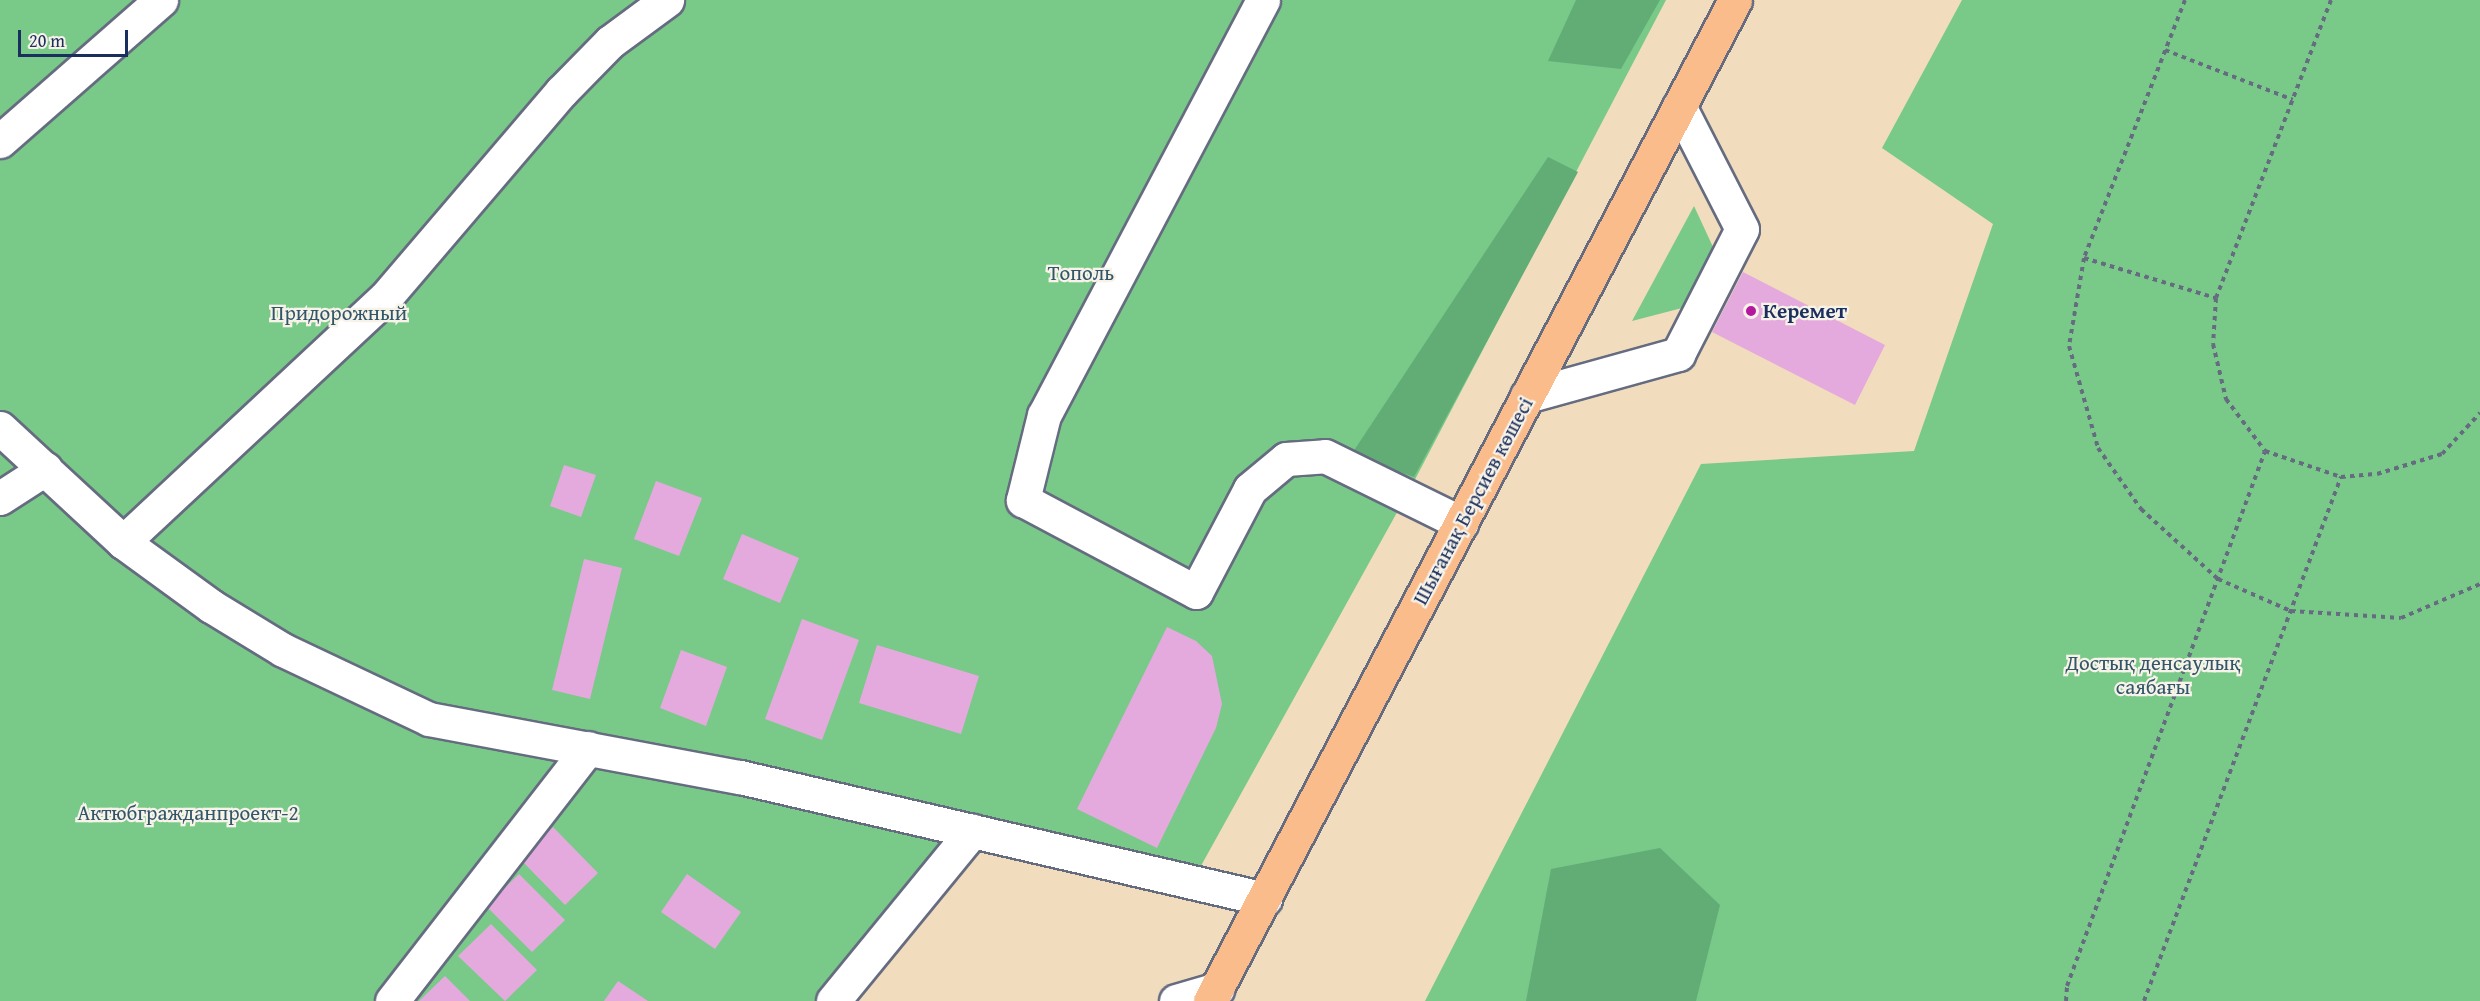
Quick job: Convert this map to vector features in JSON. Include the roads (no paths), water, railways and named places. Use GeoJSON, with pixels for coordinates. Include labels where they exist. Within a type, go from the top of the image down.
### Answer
{"type":"FeatureCollection","features":[{"type":"Feature","properties":{"kind":"main road","name":"Шығанақ Берсиев көшесі"},"geometry":{"type":"LineString","coordinates":[[1214,995],[1735,0]]}},
{"type":"Feature","properties":{"kind":"lane"},"geometry":{"type":"LineString","coordinates":[[0,141],[160,0]]}},
{"type":"Feature","properties":{"kind":"lane"},"geometry":{"type":"LineString","coordinates":[[123,542],[384,298],[561,92],[610,42],[667,0]]}},
{"type":"Feature","properties":{"kind":"lane"},"geometry":{"type":"LineString","coordinates":[[1263,0],[1044,415],[1023,500],[1196,592],[1250,489],[1286,459],[1325,456],[1461,524]]}},
{"type":"Feature","properties":{"kind":"lane"},"geometry":{"type":"LineString","coordinates":[[1527,396],[1678,354],[1742,229],[1679,106]]}},
{"type":"Feature","properties":{"kind":"lane"},"geometry":{"type":"LineString","coordinates":[[0,428],[123,542],[283,650],[429,719],[588,748],[972,831],[1265,898]]}},
{"type":"Feature","properties":{"kind":"lane"},"geometry":{"type":"LineString","coordinates":[[0,498],[45,469]]}},
{"type":"Feature","properties":{"kind":"lane"},"geometry":{"type":"LineString","coordinates":[[392,1001],[588,748]]}},
{"type":"Feature","properties":{"kind":"lane"},"geometry":{"type":"LineString","coordinates":[[833,1001],[972,831]]}},
{"type":"Feature","properties":{"kind":"lane"},"geometry":{"type":"LineString","coordinates":[[1176,1001],[1214,995]]}},
{"type":"Feature","properties":{"kind":"place","name":"Керемет"},"geometry":{"type":"Point","coordinates":[1751,311]}},
{"type":"Feature","properties":{"kind":"park label","name":"Тополь"},"geometry":{"type":"Point","coordinates":[1081,273]}},
{"type":"Feature","properties":{"kind":"park label","name":"Придорожный"},"geometry":{"type":"Point","coordinates":[339,313]}},
{"type":"Feature","properties":{"kind":"park label","name":"Достық денсаулық саябағы"},"geometry":{"type":"Point","coordinates":[2153,675]}},
{"type":"Feature","properties":{"kind":"park label","name":"Актюбгражданпроект-2"},"geometry":{"type":"Point","coordinates":[188,813]}}]}
